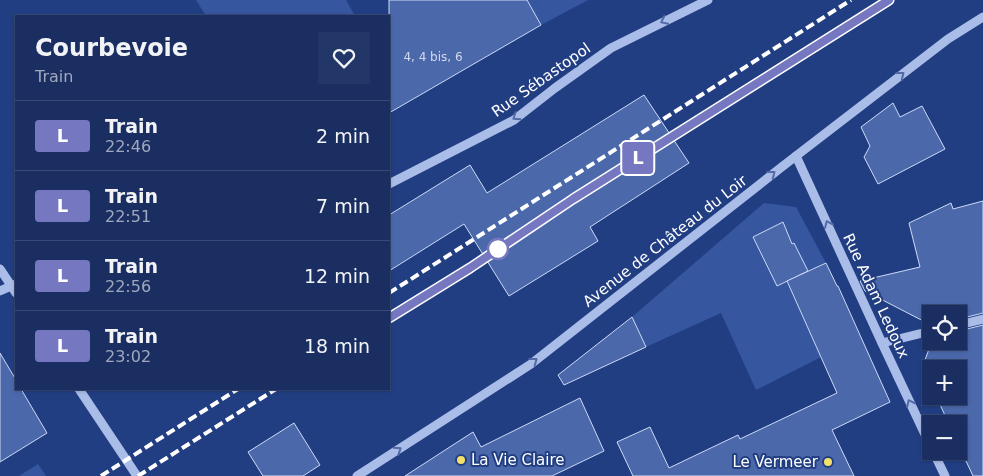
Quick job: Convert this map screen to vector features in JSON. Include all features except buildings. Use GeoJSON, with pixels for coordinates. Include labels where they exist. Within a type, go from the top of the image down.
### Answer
{"type":"FeatureCollection","features":[{"type":"Feature","properties":{"kind":"street","name":"Rue Sébastopol"},"geometry":{"type":"LineString","coordinates":[[390,183],[514,120],[554,88],[611,48],[708,0]]}},
{"type":"Feature","properties":{"kind":"street","name":"Avenue de Château du Loir"},"geometry":{"type":"LineString","coordinates":[[357,476],[531,364],[948,39],[983,17]]}},
{"type":"Feature","properties":{"kind":"street","name":"Rue Adam Ledoux"},"geometry":{"type":"LineString","coordinates":[[796,156],[922,429]]}},
{"type":"Feature","properties":{"kind":"street"},"geometry":{"type":"LineString","coordinates":[[0,269],[15,288],[0,291]]}},
{"type":"Feature","properties":{"kind":"street"},"geometry":{"type":"LineString","coordinates":[[967,323],[983,319]]}},
{"type":"Feature","properties":{"kind":"street"},"geometry":{"type":"LineString","coordinates":[[882,343],[922,333]]}},
{"type":"Feature","properties":{"kind":"street"},"geometry":{"type":"LineString","coordinates":[[80,390],[137,476]]}},
{"type":"Feature","properties":{"kind":"street"},"geometry":{"type":"LineString","coordinates":[[937,460],[945,476]]}},
{"type":"Feature","properties":{"kind":"shaded area"},"geometry":{"type":"Polygon","coordinates":[[[196,0],[346,0],[354,15],[205,15],[196,0]]]}},
{"type":"Feature","properties":{"kind":"shaded area"},"geometry":{"type":"Polygon","coordinates":[[[527,0],[588,0],[541,25],[527,0]]]}},
{"type":"Feature","properties":{"kind":"shaded area"},"geometry":{"type":"Polygon","coordinates":[[[764,203],[796,207],[826,263],[787,281],[821,357],[756,390],[721,313],[646,347],[632,317],[764,203]]]}},
{"type":"Feature","properties":{"kind":"shaded area"},"geometry":{"type":"Polygon","coordinates":[[[38,464],[46,476],[19,476],[38,464]]]}},
{"type":"Feature","properties":{"kind":"railway"},"geometry":{"type":"LineString","coordinates":[[390,292],[851,0]]}},
{"type":"Feature","properties":{"kind":"railway"},"geometry":{"type":"LineString","coordinates":[[390,317],[470,268],[573,199],[889,0]]}},
{"type":"Feature","properties":{"kind":"railway"},"geometry":{"type":"LineString","coordinates":[[101,476],[236,390]]}},
{"type":"Feature","properties":{"kind":"railway"},"geometry":{"type":"LineString","coordinates":[[138,476],[274,390]]}},
{"type":"Feature","properties":{"kind":"train","name":"L"},"geometry":{"type":"LineString","coordinates":[[390,317],[470,268],[573,199],[889,0]]}},
{"type":"Feature","properties":{"kind":"place","name":"La Vie Claire"},"geometry":{"type":"Point","coordinates":[461,460]}},
{"type":"Feature","properties":{"kind":"place","name":"Le Vermeer"},"geometry":{"type":"Point","coordinates":[828,462]}}]}
